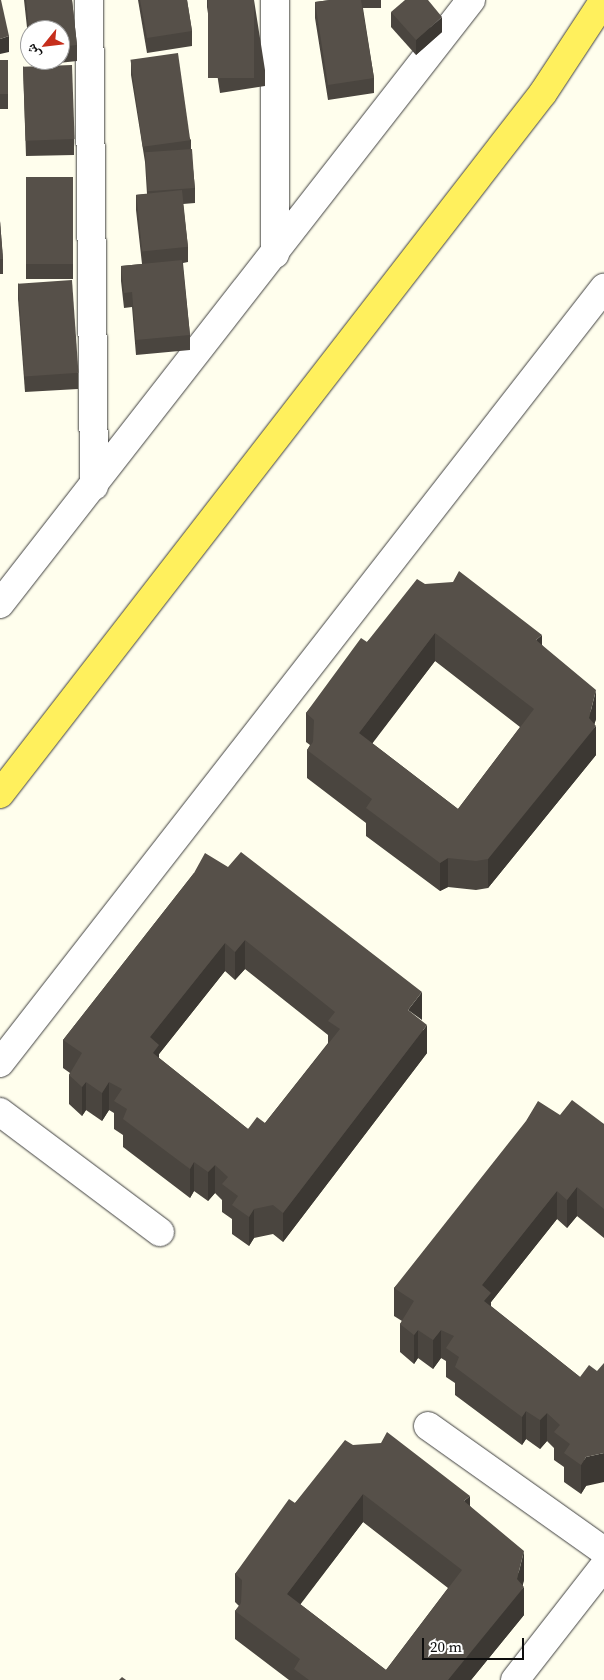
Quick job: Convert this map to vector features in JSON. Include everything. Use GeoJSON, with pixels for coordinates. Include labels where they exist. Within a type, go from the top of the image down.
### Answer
{"type":"FeatureCollection","features":[{"type":"Feature","properties":{"kind":"main road"},"geometry":{"type":"LineString","coordinates":[[0,794],[543,93],[604,0]]}},
{"type":"Feature","properties":{"kind":"main road"},"geometry":{"type":"LineString","coordinates":[[543,93],[604,28]]}},
{"type":"Feature","properties":{"kind":"street"},"geometry":{"type":"LineString","coordinates":[[88,0],[94,486]]}},
{"type":"Feature","properties":{"kind":"street"},"geometry":{"type":"LineString","coordinates":[[275,0],[275,254]]}},
{"type":"Feature","properties":{"kind":"street"},"geometry":{"type":"LineString","coordinates":[[0,604],[275,254],[471,0]]}},
{"type":"Feature","properties":{"kind":"street"},"geometry":{"type":"LineString","coordinates":[[0,1063],[604,288]]}},
{"type":"Feature","properties":{"kind":"street"},"geometry":{"type":"LineString","coordinates":[[0,1112],[160,1232]]}},
{"type":"Feature","properties":{"kind":"street"},"geometry":{"type":"LineString","coordinates":[[428,1426],[604,1551]]}},
{"type":"Feature","properties":{"kind":"street"},"geometry":{"type":"LineString","coordinates":[[515,1680],[604,1566]]}},
{"type":"Feature","properties":{"kind":"building"},"geometry":{"type":"Polygon","coordinates":[[[0,0],[9,36],[0,39],[0,0]]]}},
{"type":"Feature","properties":{"kind":"building"},"geometry":{"type":"Polygon","coordinates":[[[26,0],[72,0],[77,45],[70,46],[70,20],[28,20],[26,0]]]}},
{"type":"Feature","properties":{"kind":"building"},"geometry":{"type":"Polygon","coordinates":[[[140,0],[187,0],[192,31],[147,38],[140,0]]]}},
{"type":"Feature","properties":{"kind":"building"},"geometry":{"type":"Polygon","coordinates":[[[208,0],[254,0],[254,78],[208,78],[208,0]]]}},
{"type":"Feature","properties":{"kind":"building"},"geometry":{"type":"Polygon","coordinates":[[[361,0],[374,78],[328,85],[315,2],[361,0]]]}},
{"type":"Feature","properties":{"kind":"building"},"geometry":{"type":"Polygon","coordinates":[[[405,0],[428,0],[442,17],[416,40],[391,12],[405,0]]]}},
{"type":"Feature","properties":{"kind":"building"},"geometry":{"type":"Polygon","coordinates":[[[178,53],[190,140],[143,147],[130,60],[178,53]]]}},
{"type":"Feature","properties":{"kind":"building"},"geometry":{"type":"Polygon","coordinates":[[[0,60],[8,60],[8,94],[0,94],[0,60]]]}},
{"type":"Feature","properties":{"kind":"building"},"geometry":{"type":"Polygon","coordinates":[[[70,65],[72,65],[75,139],[26,141],[23,70],[70,70],[70,65]]]}},
{"type":"Feature","properties":{"kind":"building"},"geometry":{"type":"Polygon","coordinates":[[[192,149],[195,188],[148,191],[145,152],[192,149]]]}},
{"type":"Feature","properties":{"kind":"building"},"geometry":{"type":"Polygon","coordinates":[[[26,177],[73,177],[73,264],[26,264],[26,177]]]}},
{"type":"Feature","properties":{"kind":"building"},"geometry":{"type":"Polygon","coordinates":[[[182,190],[188,247],[142,251],[136,195],[182,190]]]}},
{"type":"Feature","properties":{"kind":"building"},"geometry":{"type":"Polygon","coordinates":[[[0,221],[3,259],[0,259],[0,221]]]}},
{"type":"Feature","properties":{"kind":"building"},"geometry":{"type":"Polygon","coordinates":[[[182,260],[190,335],[136,340],[132,292],[124,293],[121,266],[182,260]]]}},
{"type":"Feature","properties":{"kind":"building"},"geometry":{"type":"Polygon","coordinates":[[[72,280],[78,373],[25,377],[18,284],[72,280]]]}},
{"type":"Feature","properties":{"kind":"building"},"geometry":{"type":"Polygon","coordinates":[[[459,571],[542,635],[536,640],[596,690],[589,718],[596,726],[488,859],[476,861],[448,858],[440,863],[366,808],[372,799],[307,750],[313,742],[314,720],[306,713],[361,638],[367,642],[417,579],[425,584],[453,582],[459,571]],[[435,633],[359,733],[458,809],[534,709],[435,633]]]}},
{"type":"Feature","properties":{"kind":"building"},"geometry":{"type":"Polygon","coordinates":[[[241,852],[422,992],[408,1010],[427,1025],[283,1213],[273,1205],[254,1209],[249,1217],[232,1205],[238,1196],[222,1184],[228,1177],[215,1165],[208,1172],[194,1162],[190,1169],[123,1119],[127,1109],[114,1101],[122,1089],[109,1082],[102,1093],[86,1082],[82,1087],[69,1075],[82,1053],[63,1040],[194,873],[205,853],[228,867],[241,852]],[[245,940],[235,952],[225,943],[150,1037],[159,1045],[153,1053],[248,1129],[257,1117],[265,1123],[340,1029],[328,1021],[335,1012],[245,940]]]}},
{"type":"Feature","properties":{"kind":"building"},"geometry":{"type":"Polygon","coordinates":[[[572,1100],[604,1124],[604,1209],[577,1187],[567,1200],[557,1191],[482,1285],[491,1293],[484,1301],[580,1377],[589,1365],[597,1371],[604,1363],[604,1453],[586,1457],[581,1465],[564,1453],[570,1444],[554,1432],[560,1425],[547,1413],[540,1420],[526,1411],[522,1417],[455,1367],[459,1357],[446,1348],[454,1336],[441,1330],[433,1340],[418,1330],[414,1335],[400,1324],[414,1301],[394,1288],[526,1121],[538,1101],[560,1115],[572,1100]]]}},
{"type":"Feature","properties":{"kind":"building"},"geometry":{"type":"Polygon","coordinates":[[[387,1432],[470,1496],[464,1501],[524,1551],[517,1579],[524,1587],[448,1680],[309,1680],[294,1669],[300,1659],[235,1611],[241,1603],[242,1580],[235,1574],[289,1499],[295,1503],[345,1440],[353,1445],[381,1443],[387,1432]],[[363,1494],[287,1594],[386,1670],[462,1570],[363,1494]]]}}]}
